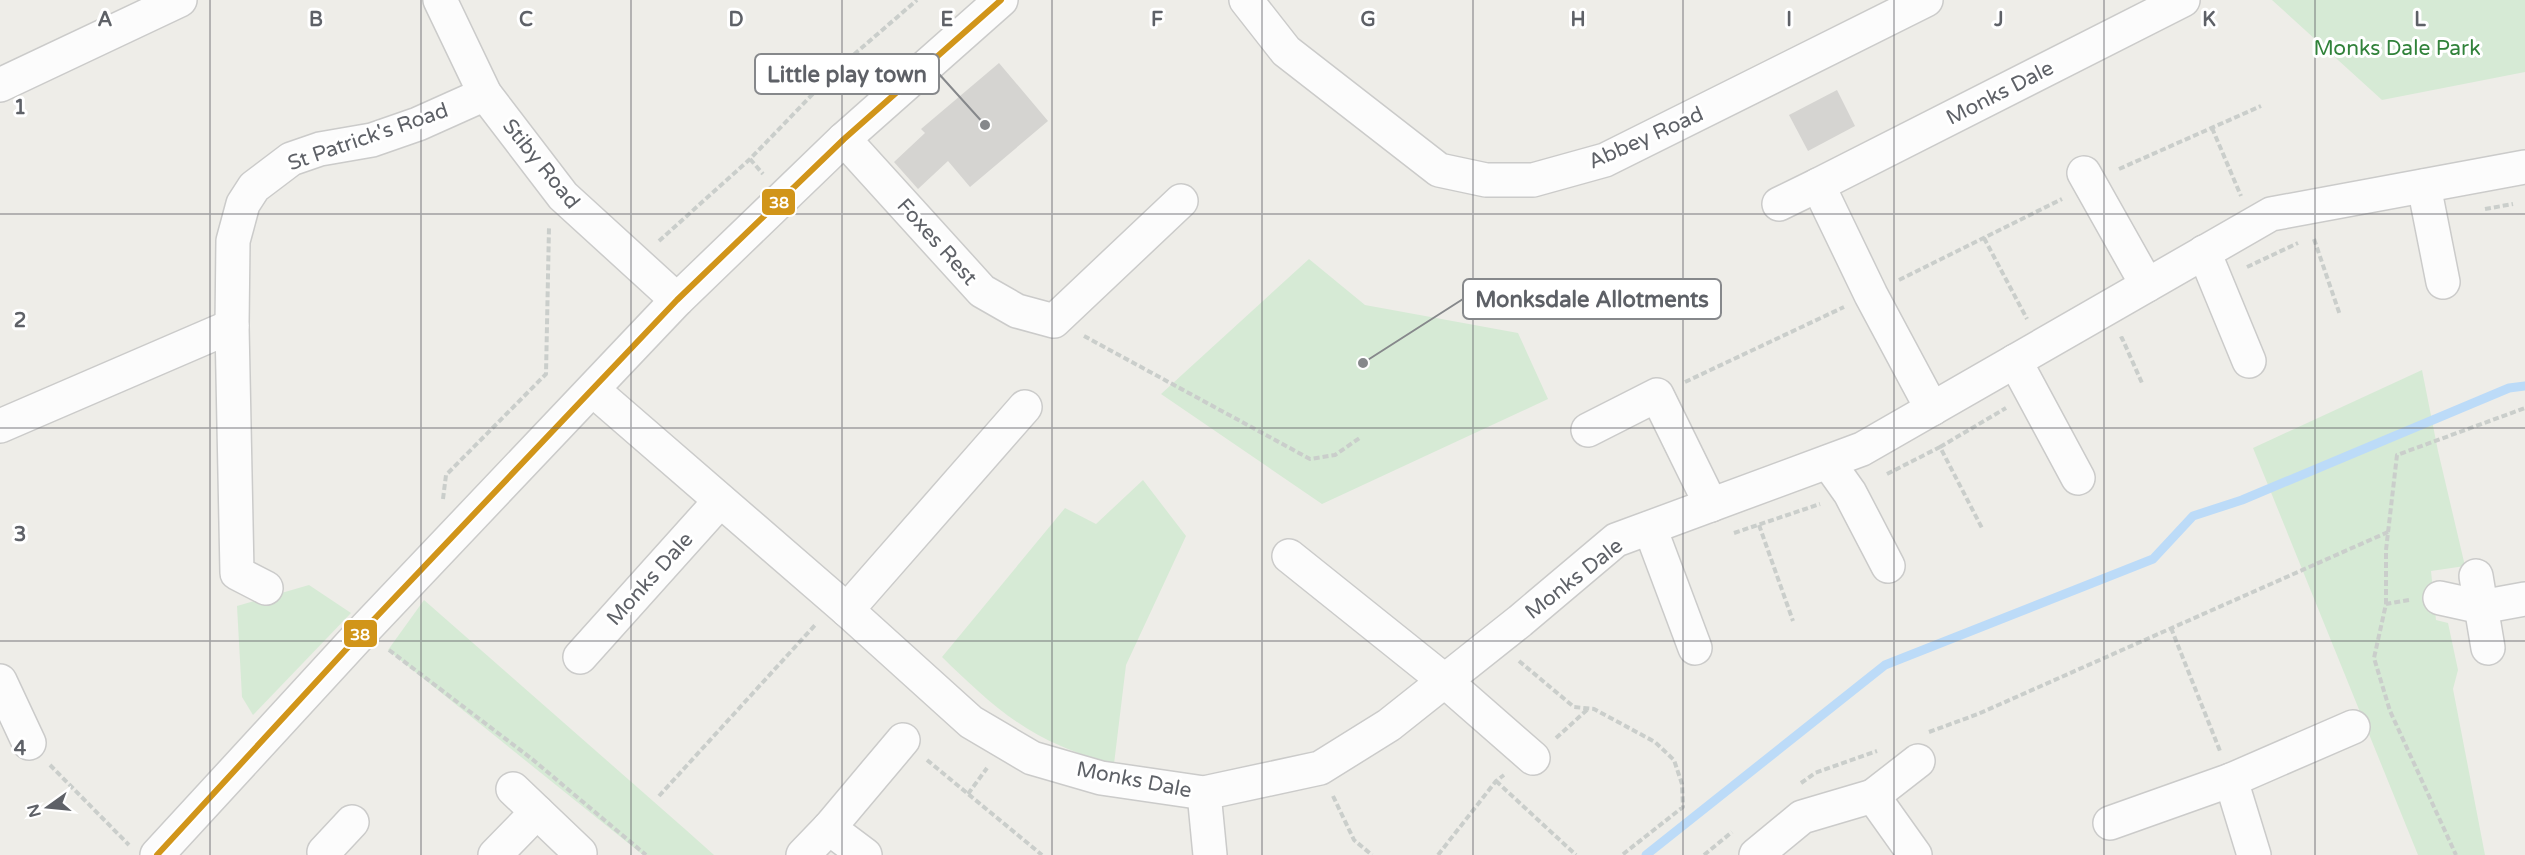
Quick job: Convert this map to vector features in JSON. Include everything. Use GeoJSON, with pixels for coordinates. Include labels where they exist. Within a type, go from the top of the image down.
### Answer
{"type":"FeatureCollection","features":[{"type":"Feature","properties":{"kind":"street"},"geometry":{"type":"LineString","coordinates":[[0,85],[180,0]]}},
{"type":"Feature","properties":{"kind":"street","name":"Stiby Road"},"geometry":{"type":"LineString","coordinates":[[440,0],[485,94],[550,178],[578,211],[677,300]]}},
{"type":"Feature","properties":{"kind":"street"},"geometry":{"type":"LineString","coordinates":[[165,848],[363,631],[677,300],[844,140],[1001,0]]}},
{"type":"Feature","properties":{"kind":"street","name":"Abbey Road"},"geometry":{"type":"LineString","coordinates":[[1246,0],[1286,51],[1439,170],[1486,180],[1533,180],[1605,160],[1874,12],[1926,0]]}},
{"type":"Feature","properties":{"kind":"street","name":"Monks Dale"},"geometry":{"type":"LineString","coordinates":[[1779,204],[2183,0]]}},
{"type":"Feature","properties":{"kind":"street","name":"St Patrick's Road"},"geometry":{"type":"LineString","coordinates":[[266,588],[237,573],[232,326],[233,241],[243,204],[254,187],[291,159],[320,149],[372,140],[418,124],[485,94]]}},
{"type":"Feature","properties":{"kind":"street","name":"Foxes Rest"},"geometry":{"type":"LineString","coordinates":[[844,140],[982,291],[1017,311],[1054,321]]}},
{"type":"Feature","properties":{"kind":"street","name":"Monks Dale"},"geometry":{"type":"LineString","coordinates":[[593,390],[842,606],[971,722],[1032,758],[1101,778],[1204,793],[1320,768],[1389,725],[1496,641],[1616,540],[1862,449],[2147,285],[2210,267],[2252,225],[2271,214],[2525,167]]}},
{"type":"Feature","properties":{"kind":"street"},"geometry":{"type":"LineString","coordinates":[[2088,179],[2147,285]]}},
{"type":"Feature","properties":{"kind":"street"},"geometry":{"type":"LineString","coordinates":[[1818,185],[1871,295],[1932,409]]}},
{"type":"Feature","properties":{"kind":"street"},"geometry":{"type":"LineString","coordinates":[[2424,186],[2443,282]]}},
{"type":"Feature","properties":{"kind":"street"},"geometry":{"type":"LineString","coordinates":[[1054,321],[1181,201]]}},
{"type":"Feature","properties":{"kind":"street"},"geometry":{"type":"LineString","coordinates":[[2210,267],[2249,361]]}},
{"type":"Feature","properties":{"kind":"street"},"geometry":{"type":"LineString","coordinates":[[0,426],[232,326]]}},
{"type":"Feature","properties":{"kind":"street"},"geometry":{"type":"LineString","coordinates":[[2028,353],[2032,392],[2078,478]]}},
{"type":"Feature","properties":{"kind":"street"},"geometry":{"type":"LineString","coordinates":[[1588,430],[1657,395],[1712,506]]}},
{"type":"Feature","properties":{"kind":"street"},"geometry":{"type":"LineString","coordinates":[[842,606],[1025,407]]}},
{"type":"Feature","properties":{"kind":"street"},"geometry":{"type":"LineString","coordinates":[[1828,462],[1850,494],[1887,566]]}},
{"type":"Feature","properties":{"kind":"street","name":"Monks Dale"},"geometry":{"type":"LineString","coordinates":[[580,657],[720,501]]}},
{"type":"Feature","properties":{"kind":"street","name":"Monks Dale"},"geometry":{"type":"LineString","coordinates":[[1650,528],[1695,648]]}},
{"type":"Feature","properties":{"kind":"street"},"geometry":{"type":"LineString","coordinates":[[1289,556],[1445,681],[1533,758]]}},
{"type":"Feature","properties":{"kind":"street"},"geometry":{"type":"LineString","coordinates":[[2478,592],[2488,648]]}},
{"type":"Feature","properties":{"kind":"street"},"geometry":{"type":"LineString","coordinates":[[2440,597],[2478,592],[2525,599]]}},
{"type":"Feature","properties":{"kind":"street"},"geometry":{"type":"LineString","coordinates":[[0,681],[29,743]]}},
{"type":"Feature","properties":{"kind":"street"},"geometry":{"type":"LineString","coordinates":[[2110,824],[2231,780],[2353,727]]}},
{"type":"Feature","properties":{"kind":"street"},"geometry":{"type":"LineString","coordinates":[[803,855],[829,828],[903,740]]}},
{"type":"Feature","properties":{"kind":"street"},"geometry":{"type":"LineString","coordinates":[[1756,855],[1802,817],[1873,796],[1918,761]]}},
{"type":"Feature","properties":{"kind":"street"},"geometry":{"type":"LineString","coordinates":[[2231,780],[2254,855]]}},
{"type":"Feature","properties":{"kind":"street"},"geometry":{"type":"LineString","coordinates":[[513,789],[580,853]]}},
{"type":"Feature","properties":{"kind":"street"},"geometry":{"type":"LineString","coordinates":[[1204,793],[1210,855]]}},
{"type":"Feature","properties":{"kind":"street"},"geometry":{"type":"LineString","coordinates":[[1873,796],[1915,855]]}},
{"type":"Feature","properties":{"kind":"street"},"geometry":{"type":"LineString","coordinates":[[495,855],[537,812]]}},
{"type":"Feature","properties":{"kind":"street"},"geometry":{"type":"LineString","coordinates":[[829,828],[865,855]]}},
{"type":"Feature","properties":{"kind":"path"},"geometry":{"type":"LineString","coordinates":[[635,262],[750,159],[836,70],[917,0]]}},
{"type":"Feature","properties":{"kind":"path"},"geometry":{"type":"LineString","coordinates":[[1657,395],[1871,295],[1984,238],[2088,179],[2118,169],[2261,106]]}},
{"type":"Feature","properties":{"kind":"path"},"geometry":{"type":"LineString","coordinates":[[2212,128],[2252,225]]}},
{"type":"Feature","properties":{"kind":"path"},"geometry":{"type":"LineString","coordinates":[[438,553],[446,475],[546,374],[550,178]]}},
{"type":"Feature","properties":{"kind":"path"},"geometry":{"type":"LineString","coordinates":[[1984,238],[2028,353]]}},
{"type":"Feature","properties":{"kind":"path"},"geometry":{"type":"LineString","coordinates":[[2210,267],[2314,239],[2340,315]]}},
{"type":"Feature","properties":{"kind":"path"},"geometry":{"type":"LineString","coordinates":[[1054,321],[1173,383],[1310,459],[1335,455],[1361,437]]}},
{"type":"Feature","properties":{"kind":"path"},"geometry":{"type":"LineString","coordinates":[[2112,344],[2122,338],[2142,384]]}},
{"type":"Feature","properties":{"kind":"path"},"geometry":{"type":"LineString","coordinates":[[1726,536],[1850,494],[1940,447],[2032,392]]}},
{"type":"Feature","properties":{"kind":"path"},"geometry":{"type":"LineString","coordinates":[[2456,855],[2390,711],[2374,658],[2386,604],[2388,532],[2397,455],[2525,408]]}},
{"type":"Feature","properties":{"kind":"path"},"geometry":{"type":"LineString","coordinates":[[1940,447],[1983,530]]}},
{"type":"Feature","properties":{"kind":"path"},"geometry":{"type":"LineString","coordinates":[[1759,525],[1793,621]]}},
{"type":"Feature","properties":{"kind":"path"},"geometry":{"type":"LineString","coordinates":[[1978,714],[2388,532]]}},
{"type":"Feature","properties":{"kind":"path"},"geometry":{"type":"LineString","coordinates":[[2386,604],[2427,596],[2440,597]]}},
{"type":"Feature","properties":{"kind":"path"},"geometry":{"type":"LineString","coordinates":[[659,796],[842,606]]}},
{"type":"Feature","properties":{"kind":"path"},"geometry":{"type":"LineString","coordinates":[[2172,628],[2231,780]]}},
{"type":"Feature","properties":{"kind":"path"},"geometry":{"type":"LineString","coordinates":[[363,631],[532,759],[646,855]]}},
{"type":"Feature","properties":{"kind":"path"},"geometry":{"type":"LineString","coordinates":[[1496,641],[1574,707],[1594,709],[1604,714],[1655,742],[1674,760],[1682,784],[1683,807],[1622,855]]}},
{"type":"Feature","properties":{"kind":"path"},"geometry":{"type":"LineString","coordinates":[[903,740],[1042,855]]}},
{"type":"Feature","properties":{"kind":"path"},"geometry":{"type":"LineString","coordinates":[[29,743],[165,848]]}},
{"type":"Feature","properties":{"kind":"path"},"geometry":{"type":"LineString","coordinates":[[1320,768],[1354,840],[1372,855]]}},
{"type":"Feature","properties":{"kind":"path"},"geometry":{"type":"LineString","coordinates":[[1496,781],[1576,855]]}},
{"type":"Feature","properties":{"kind":"green space","name":"Monks Dale Park"},"geometry":{"type":"Polygon","coordinates":[[[2272,0],[2525,0],[2525,72],[2382,100],[2272,0]]]}},
{"type":"Feature","properties":{"kind":"green space"},"geometry":{"type":"Polygon","coordinates":[[[1309,259],[1365,305],[1518,333],[1548,399],[1322,504],[1161,394],[1309,259]]]}},
{"type":"Feature","properties":{"kind":"green space"},"geometry":{"type":"Polygon","coordinates":[[[2422,370],[2465,566],[2431,571],[2436,620],[2448,623],[2458,670],[2453,689],[2485,855],[2418,855],[2253,448],[2422,370]]]}},
{"type":"Feature","properties":{"kind":"green space"},"geometry":{"type":"Polygon","coordinates":[[[1143,480],[1186,536],[1126,665],[1114,764],[1067,749],[1028,729],[997,707],[942,657],[1065,508],[1096,524],[1143,480]]]}},
{"type":"Feature","properties":{"kind":"green space"},"geometry":{"type":"Polygon","coordinates":[[[309,585],[351,613],[253,715],[242,697],[237,606],[309,585]]]}},
{"type":"Feature","properties":{"kind":"green space"},"geometry":{"type":"Polygon","coordinates":[[[424,600],[714,855],[643,855],[388,650],[424,600]]]}},
{"type":"Feature","properties":{"kind":"building"},"geometry":{"type":"Polygon","coordinates":[[[999,63],[1048,121],[970,187],[948,161],[918,189],[894,162],[925,133],[921,129],[999,63]]]}},
{"type":"Feature","properties":{"kind":"building"},"geometry":{"type":"Polygon","coordinates":[[[1837,90],[1855,126],[1808,151],[1789,115],[1837,90]]]}},
{"type":"Feature","properties":{"kind":"waterway"},"geometry":{"type":"LineString","coordinates":[[1646,855],[1885,665],[2153,559],[2193,516],[2242,500],[2509,388],[2525,386]]}},
{"type":"Feature","properties":{"kind":"transit line","name":"38"},"geometry":{"type":"LineString","coordinates":[[157,855],[363,631],[677,300],[844,139],[1001,0]]}},
{"type":"Feature","properties":{"kind":"place","name":"Little play town"},"geometry":{"type":"Point","coordinates":[985,125]}},
{"type":"Feature","properties":{"kind":"place","name":"Monksdale Allotments"},"geometry":{"type":"Point","coordinates":[1363,363]}}]}
